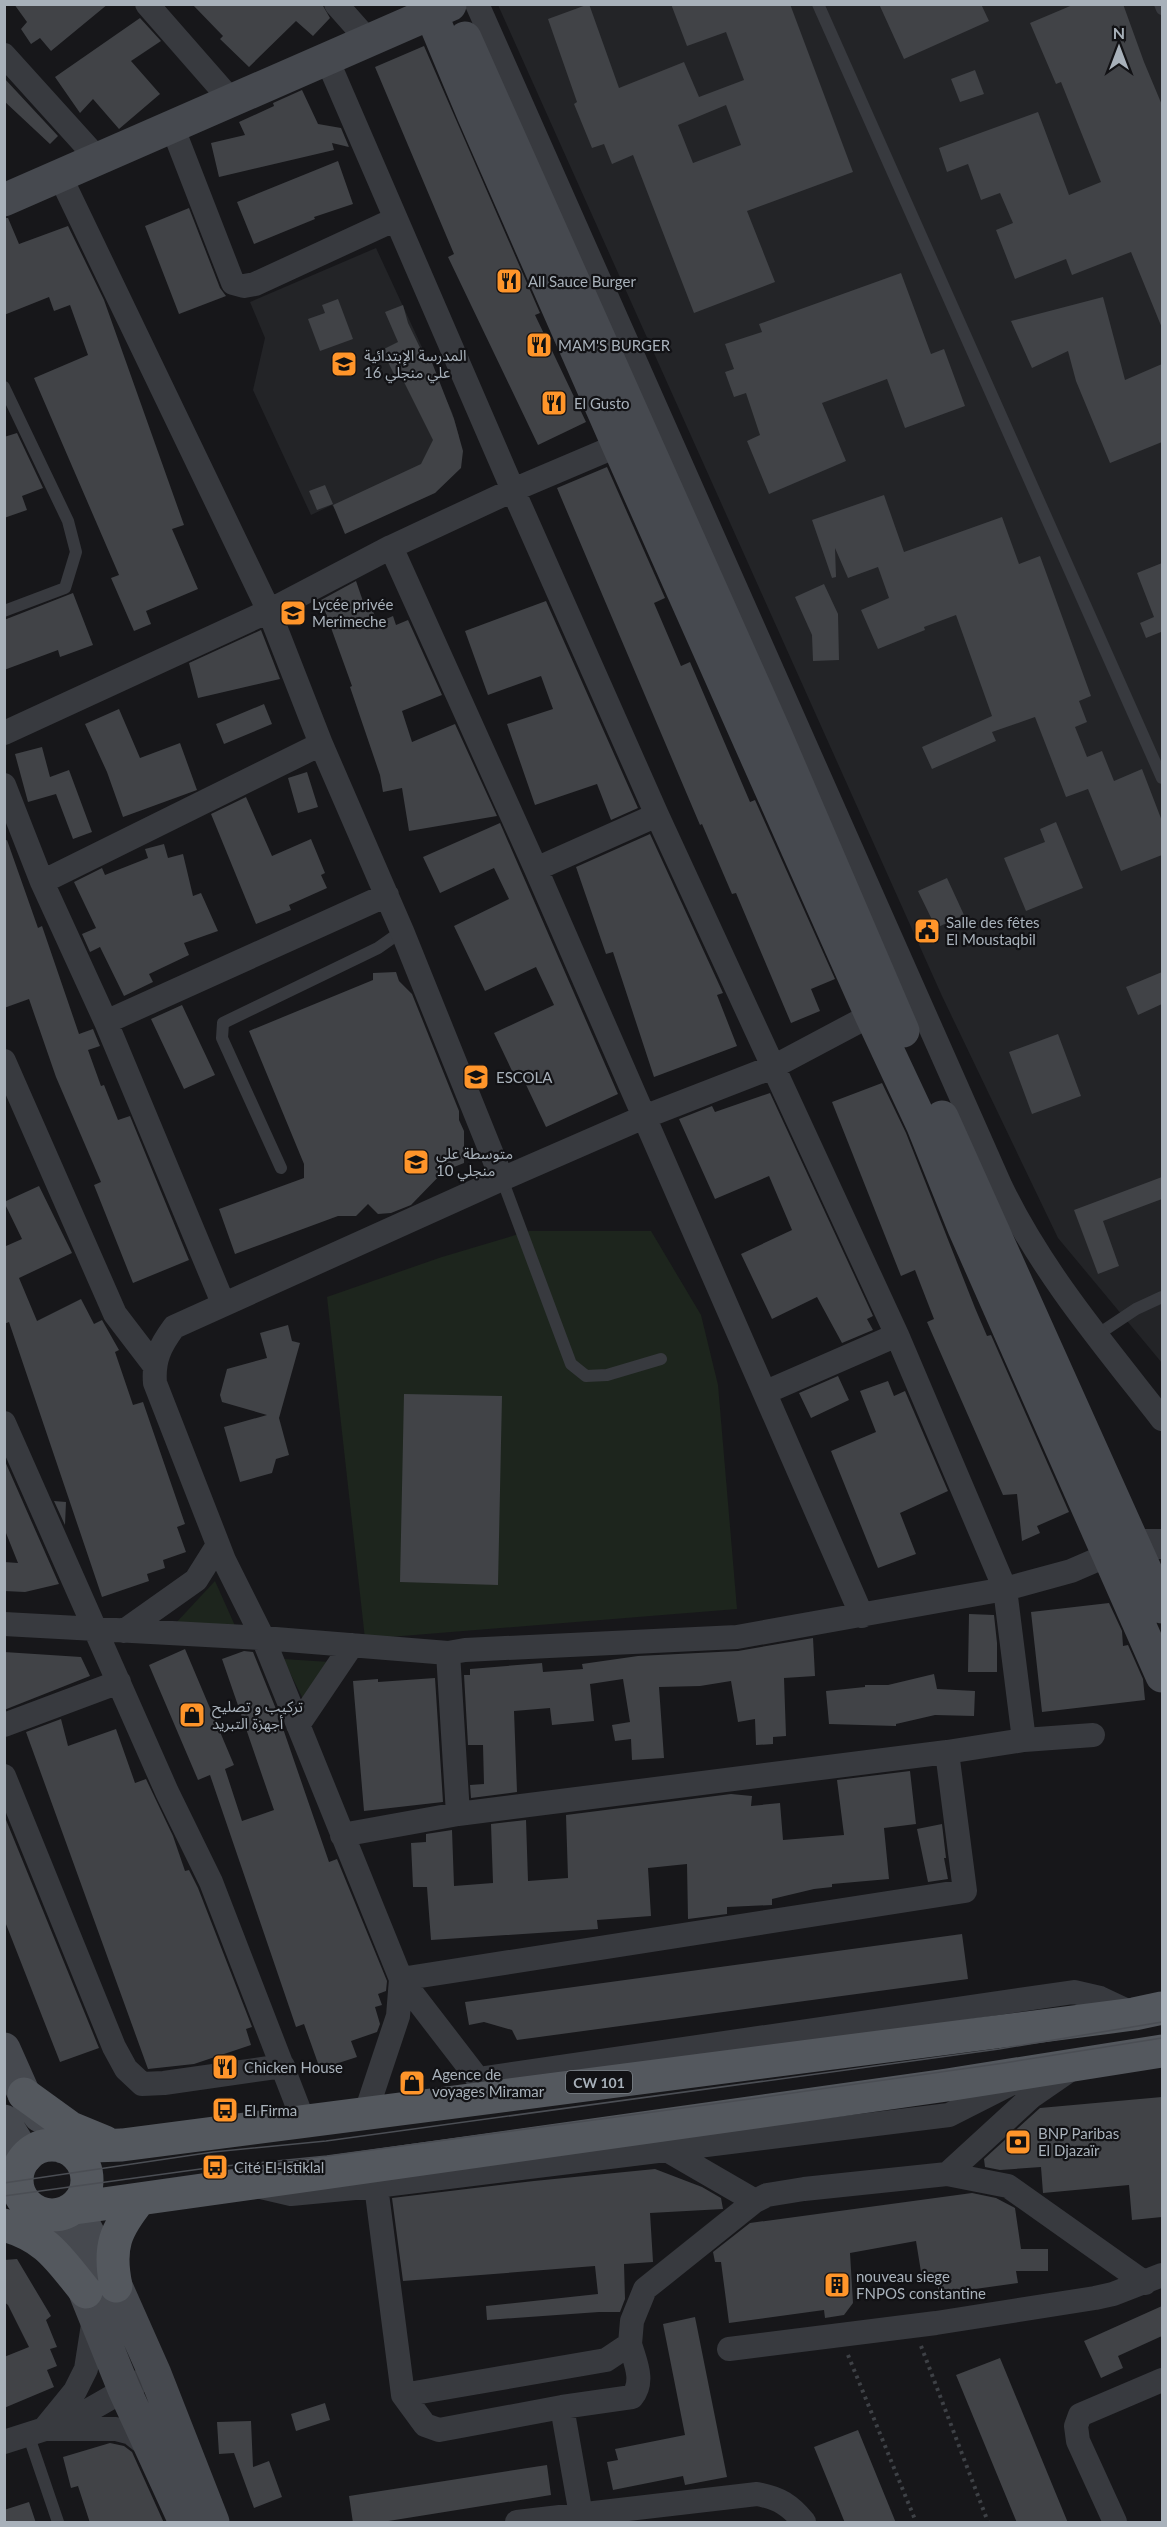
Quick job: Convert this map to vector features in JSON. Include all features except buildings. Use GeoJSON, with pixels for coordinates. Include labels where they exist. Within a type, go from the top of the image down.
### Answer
{"type":"FeatureCollection","features":[{"type":"Feature","properties":{"kind":"main road"},"geometry":{"type":"LineString","coordinates":[[4,200],[442,6],[642,435],[775,733],[903,1030],[1162,1608]]}},
{"type":"Feature","properties":{"kind":"main road"},"geometry":{"type":"LineString","coordinates":[[642,435],[871,1015],[923,1126],[960,1219],[1135,1548],[1162,1676]]}},
{"type":"Feature","properties":{"kind":"main road","name":"CW 101"},"geometry":{"type":"LineString","coordinates":[[63,2146],[122,2145],[1148,2011]]}},
{"type":"Feature","properties":{"kind":"main road"},"geometry":{"type":"LineString","coordinates":[[4,2049],[24,2094],[63,2146],[81,2159],[86,2171],[87,2190],[75,2208],[124,2389],[184,2523]]}},
{"type":"Feature","properties":{"kind":"main road"},"geometry":{"type":"LineString","coordinates":[[18,2212],[57,2215],[75,2208],[249,2185],[1162,2052]]}},
{"type":"Feature","properties":{"kind":"main road"},"geometry":{"type":"LineString","coordinates":[[24,2094],[71,2128],[98,2140],[122,2145]]}},
{"type":"Feature","properties":{"kind":"main road"},"geometry":{"type":"LineString","coordinates":[[4,2121],[15,2159],[20,2194],[18,2212]]}},
{"type":"Feature","properties":{"kind":"main road"},"geometry":{"type":"LineString","coordinates":[[15,2159],[43,2146],[63,2146]]}},
{"type":"Feature","properties":{"kind":"main road"},"geometry":{"type":"LineString","coordinates":[[99,2298],[123,2220],[140,2199]]}},
{"type":"Feature","properties":{"kind":"main road"},"geometry":{"type":"LineString","coordinates":[[18,2212],[70,2254],[99,2298],[155,2373],[213,2523]]}},
{"type":"Feature","properties":{"kind":"street"},"geometry":{"type":"LineString","coordinates":[[147,4],[231,100]]}},
{"type":"Feature","properties":{"kind":"street"},"geometry":{"type":"LineString","coordinates":[[336,4],[367,39]]}},
{"type":"Feature","properties":{"kind":"street"},"geometry":{"type":"LineString","coordinates":[[477,4],[642,435],[1001,1187],[1020,1225],[1097,1335],[1162,1419]]}},
{"type":"Feature","properties":{"kind":"street"},"geometry":{"type":"LineString","coordinates":[[4,55],[98,159]]}},
{"type":"Feature","properties":{"kind":"street"},"geometry":{"type":"LineString","coordinates":[[327,57],[513,490],[657,815],[897,1335],[1005,1588],[1024,1740]]}},
{"type":"Feature","properties":{"kind":"street"},"geometry":{"type":"LineString","coordinates":[[172,126],[233,283],[244,286],[255,284],[396,219]]}},
{"type":"Feature","properties":{"kind":"street"},"geometry":{"type":"LineString","coordinates":[[60,176],[269,611],[321,744],[402,931],[502,1179]]}},
{"type":"Feature","properties":{"kind":"street"},"geometry":{"type":"LineString","coordinates":[[4,733],[269,611],[391,547],[513,490],[642,435]]}},
{"type":"Feature","properties":{"kind":"street"},"geometry":{"type":"LineString","coordinates":[[391,547],[536,869],[862,1616]]}},
{"type":"Feature","properties":{"kind":"street"},"geometry":{"type":"LineString","coordinates":[[42,882],[321,744]]}},
{"type":"Feature","properties":{"kind":"street"},"geometry":{"type":"LineString","coordinates":[[4,785],[42,882],[106,1022],[223,1303]]}},
{"type":"Feature","properties":{"kind":"street"},"geometry":{"type":"LineString","coordinates":[[536,869],[657,815]]}},
{"type":"Feature","properties":{"kind":"street"},"geometry":{"type":"LineString","coordinates":[[106,1022],[387,895]]}},
{"type":"Feature","properties":{"kind":"street"},"geometry":{"type":"LineString","coordinates":[[512,2093],[478,2079],[401,1979],[263,1638],[218,1545],[155,1383],[154,1365],[160,1346],[174,1327],[223,1303],[644,1117],[772,1066],[871,1015]]}},
{"type":"Feature","properties":{"kind":"street"},"geometry":{"type":"LineString","coordinates":[[4,1061],[115,1314],[154,1365]]}},
{"type":"Feature","properties":{"kind":"street"},"geometry":{"type":"LineString","coordinates":[[766,1392],[897,1335]]}},
{"type":"Feature","properties":{"kind":"street"},"geometry":{"type":"LineString","coordinates":[[4,1423],[167,1792],[211,1882],[303,2120]]}},
{"type":"Feature","properties":{"kind":"street"},"geometry":{"type":"LineString","coordinates":[[124,1631],[196,1580],[218,1545]]}},
{"type":"Feature","properties":{"kind":"street"},"geometry":{"type":"LineString","coordinates":[[4,1624],[263,1638],[448,1653],[465,1650],[737,1637],[862,1616],[1005,1588],[1071,1570],[1135,1548]]}},
{"type":"Feature","properties":{"kind":"street"},"geometry":{"type":"LineString","coordinates":[[298,1725],[352,1645]]}},
{"type":"Feature","properties":{"kind":"street"},"geometry":{"type":"LineString","coordinates":[[448,1653],[458,1814]]}},
{"type":"Feature","properties":{"kind":"street"},"geometry":{"type":"LineString","coordinates":[[4,1725],[119,1682]]}},
{"type":"Feature","properties":{"kind":"street"},"geometry":{"type":"LineString","coordinates":[[342,1834],[458,1814],[947,1752],[1024,1740],[1093,1735]]}},
{"type":"Feature","properties":{"kind":"street"},"geometry":{"type":"LineString","coordinates":[[401,1979],[965,1891],[947,1752]]}},
{"type":"Feature","properties":{"kind":"street"},"geometry":{"type":"LineString","coordinates":[[4,1776],[110,2036],[126,2069],[142,2084],[283,2066]]}},
{"type":"Feature","properties":{"kind":"street"},"geometry":{"type":"LineString","coordinates":[[366,2112],[398,2016],[401,1979]]}},
{"type":"Feature","properties":{"kind":"street"},"geometry":{"type":"LineString","coordinates":[[478,2079],[1074,1992],[1148,2011]]}},
{"type":"Feature","properties":{"kind":"street"},"geometry":{"type":"LineString","coordinates":[[947,2174],[1031,2097],[1082,2062]]}},
{"type":"Feature","properties":{"kind":"street"},"geometry":{"type":"LineString","coordinates":[[249,2185],[291,2194],[375,2186],[949,2115],[1036,2070]]}},
{"type":"Feature","properties":{"kind":"street"},"geometry":{"type":"LineString","coordinates":[[668,2150],[755,2200]]}},
{"type":"Feature","properties":{"kind":"street"},"geometry":{"type":"LineString","coordinates":[[375,2186],[403,2395],[425,2425],[439,2430],[562,2407],[632,2397],[639,2389],[640,2381],[630,2344],[632,2321],[645,2289],[755,2200],[767,2195],[947,2174],[1008,2186],[1154,2279]]}},
{"type":"Feature","properties":{"kind":"street"},"geometry":{"type":"LineString","coordinates":[[729,2349],[914,2326],[1095,2298],[1154,2279]]}},
{"type":"Feature","properties":{"kind":"street"},"geometry":{"type":"LineString","coordinates":[[36,2432],[75,2391],[86,2369],[99,2298]]}},
{"type":"Feature","properties":{"kind":"street"},"geometry":{"type":"LineString","coordinates":[[403,2395],[606,2360],[630,2344]]}},
{"type":"Feature","properties":{"kind":"street"},"geometry":{"type":"LineString","coordinates":[[4,2442],[70,2421],[155,2373]]}},
{"type":"Feature","properties":{"kind":"street"},"geometry":{"type":"LineString","coordinates":[[1115,2523],[1078,2441],[1076,2426],[1080,2415],[1162,2380]]}},
{"type":"Feature","properties":{"kind":"street"},"geometry":{"type":"LineString","coordinates":[[562,2407],[581,2515]]}},
{"type":"Feature","properties":{"kind":"street"},"geometry":{"type":"LineString","coordinates":[[36,2432],[116,2429],[131,2433],[150,2448]]}},
{"type":"Feature","properties":{"kind":"street"},"geometry":{"type":"LineString","coordinates":[[517,2523],[757,2494],[776,2498],[792,2507],[804,2523]]}},
{"type":"Feature","properties":{"kind":"lane"},"geometry":{"type":"LineString","coordinates":[[818,4],[1162,778]]}},
{"type":"Feature","properties":{"kind":"lane"},"geometry":{"type":"LineString","coordinates":[[1160,4],[1162,9]]}},
{"type":"Feature","properties":{"kind":"lane"},"geometry":{"type":"LineString","coordinates":[[4,387],[68,521],[76,552],[64,588],[4,611]]}},
{"type":"Feature","properties":{"kind":"lane"},"geometry":{"type":"LineString","coordinates":[[281,1168],[222,1038],[223,1023],[378,948],[402,931]]}},
{"type":"Feature","properties":{"kind":"lane"},"geometry":{"type":"LineString","coordinates":[[502,1179],[571,1364],[586,1377],[608,1376],[661,1359]]}},
{"type":"Feature","properties":{"kind":"lane"},"geometry":{"type":"LineString","coordinates":[[1097,1335],[1136,1309],[1162,1298]]}},
{"type":"Feature","properties":{"kind":"lane"},"geometry":{"type":"LineString","coordinates":[[36,2432],[58,2523]]}},
{"type":"Feature","properties":{"kind":"path"},"geometry":{"type":"LineString","coordinates":[[914,2326],[988,2523]]}},
{"type":"Feature","properties":{"kind":"path"},"geometry":{"type":"LineString","coordinates":[[840,2335],[916,2523]]}},
{"type":"Feature","properties":{"kind":"shaded area"},"geometry":{"type":"Polygon","coordinates":[[[498,5],[1162,5],[1162,1363],[1058,1238],[942,996],[498,5]]]}},
{"type":"Feature","properties":{"kind":"shaded area","name":"المدرسة الإبتدائية علي منجلي 16"},"geometry":{"type":"Polygon","coordinates":[[[376,248],[452,412],[459,436],[457,451],[343,522],[332,505],[311,515],[253,390],[265,338],[250,302],[376,248]]]}},
{"type":"Feature","properties":{"kind":"shaded area"},"geometry":{"type":"Polygon","coordinates":[[[529,1231],[651,1231],[701,1315],[718,1385],[737,1609],[365,1639],[327,1297],[442,1257],[529,1231]]]}},
{"type":"Feature","properties":{"kind":"shaded area"},"geometry":{"type":"Polygon","coordinates":[[[215,1581],[236,1628],[174,1625],[215,1581]]]}},
{"type":"Feature","properties":{"kind":"shaded area"},"geometry":{"type":"Polygon","coordinates":[[[283,1659],[330,1662],[304,1701],[283,1659]]]}},
{"type":"Feature","properties":{"kind":"tram line"},"geometry":{"type":"LineString","coordinates":[[4,2183],[213,2152],[326,2141],[999,2049],[1162,2022]]}},
{"type":"Feature","properties":{"kind":"tram line"},"geometry":{"type":"LineString","coordinates":[[4,2196],[215,2167],[327,2156],[757,2098],[1162,2038]]}},
{"type":"Feature","properties":{"kind":"place","name":"All Sauce Burger"},"geometry":{"type":"Point","coordinates":[509,281]}},
{"type":"Feature","properties":{"kind":"place","name":"MAM'S BURGER"},"geometry":{"type":"Point","coordinates":[539,345]}},
{"type":"Feature","properties":{"kind":"place","name":"المدرسة الإبتدائية علي منجلي 16"},"geometry":{"type":"Point","coordinates":[344,364]}},
{"type":"Feature","properties":{"kind":"place","name":"El Gusto"},"geometry":{"type":"Point","coordinates":[554,403]}},
{"type":"Feature","properties":{"kind":"place","name":"Lycée privée Merimeche"},"geometry":{"type":"Point","coordinates":[293,613]}},
{"type":"Feature","properties":{"kind":"place","name":"Salle des fêtes El Moustaqbil"},"geometry":{"type":"Point","coordinates":[927,931]}},
{"type":"Feature","properties":{"kind":"place","name":"ESCOLA"},"geometry":{"type":"Point","coordinates":[476,1077]}},
{"type":"Feature","properties":{"kind":"place","name":"متوسطة علي منجلي 10"},"geometry":{"type":"Point","coordinates":[416,1162]}},
{"type":"Feature","properties":{"kind":"place","name":"تركيب و تصليح أجهزة التبريد"},"geometry":{"type":"Point","coordinates":[192,1715]}},
{"type":"Feature","properties":{"kind":"place","name":"Chicken House"},"geometry":{"type":"Point","coordinates":[225,2067]}},
{"type":"Feature","properties":{"kind":"place","name":"Agence de voyages Miramar"},"geometry":{"type":"Point","coordinates":[412,2083]}},
{"type":"Feature","properties":{"kind":"place","name":"El Firma"},"geometry":{"type":"Point","coordinates":[225,2110]}},
{"type":"Feature","properties":{"kind":"place","name":"BNP Paribas El Djazaïr"},"geometry":{"type":"Point","coordinates":[1018,2142]}},
{"type":"Feature","properties":{"kind":"place","name":"Cité El-Istiklal"},"geometry":{"type":"Point","coordinates":[215,2167]}},
{"type":"Feature","properties":{"kind":"place","name":"nouveau siege FNPOS constantine"},"geometry":{"type":"Point","coordinates":[837,2285]}}]}
